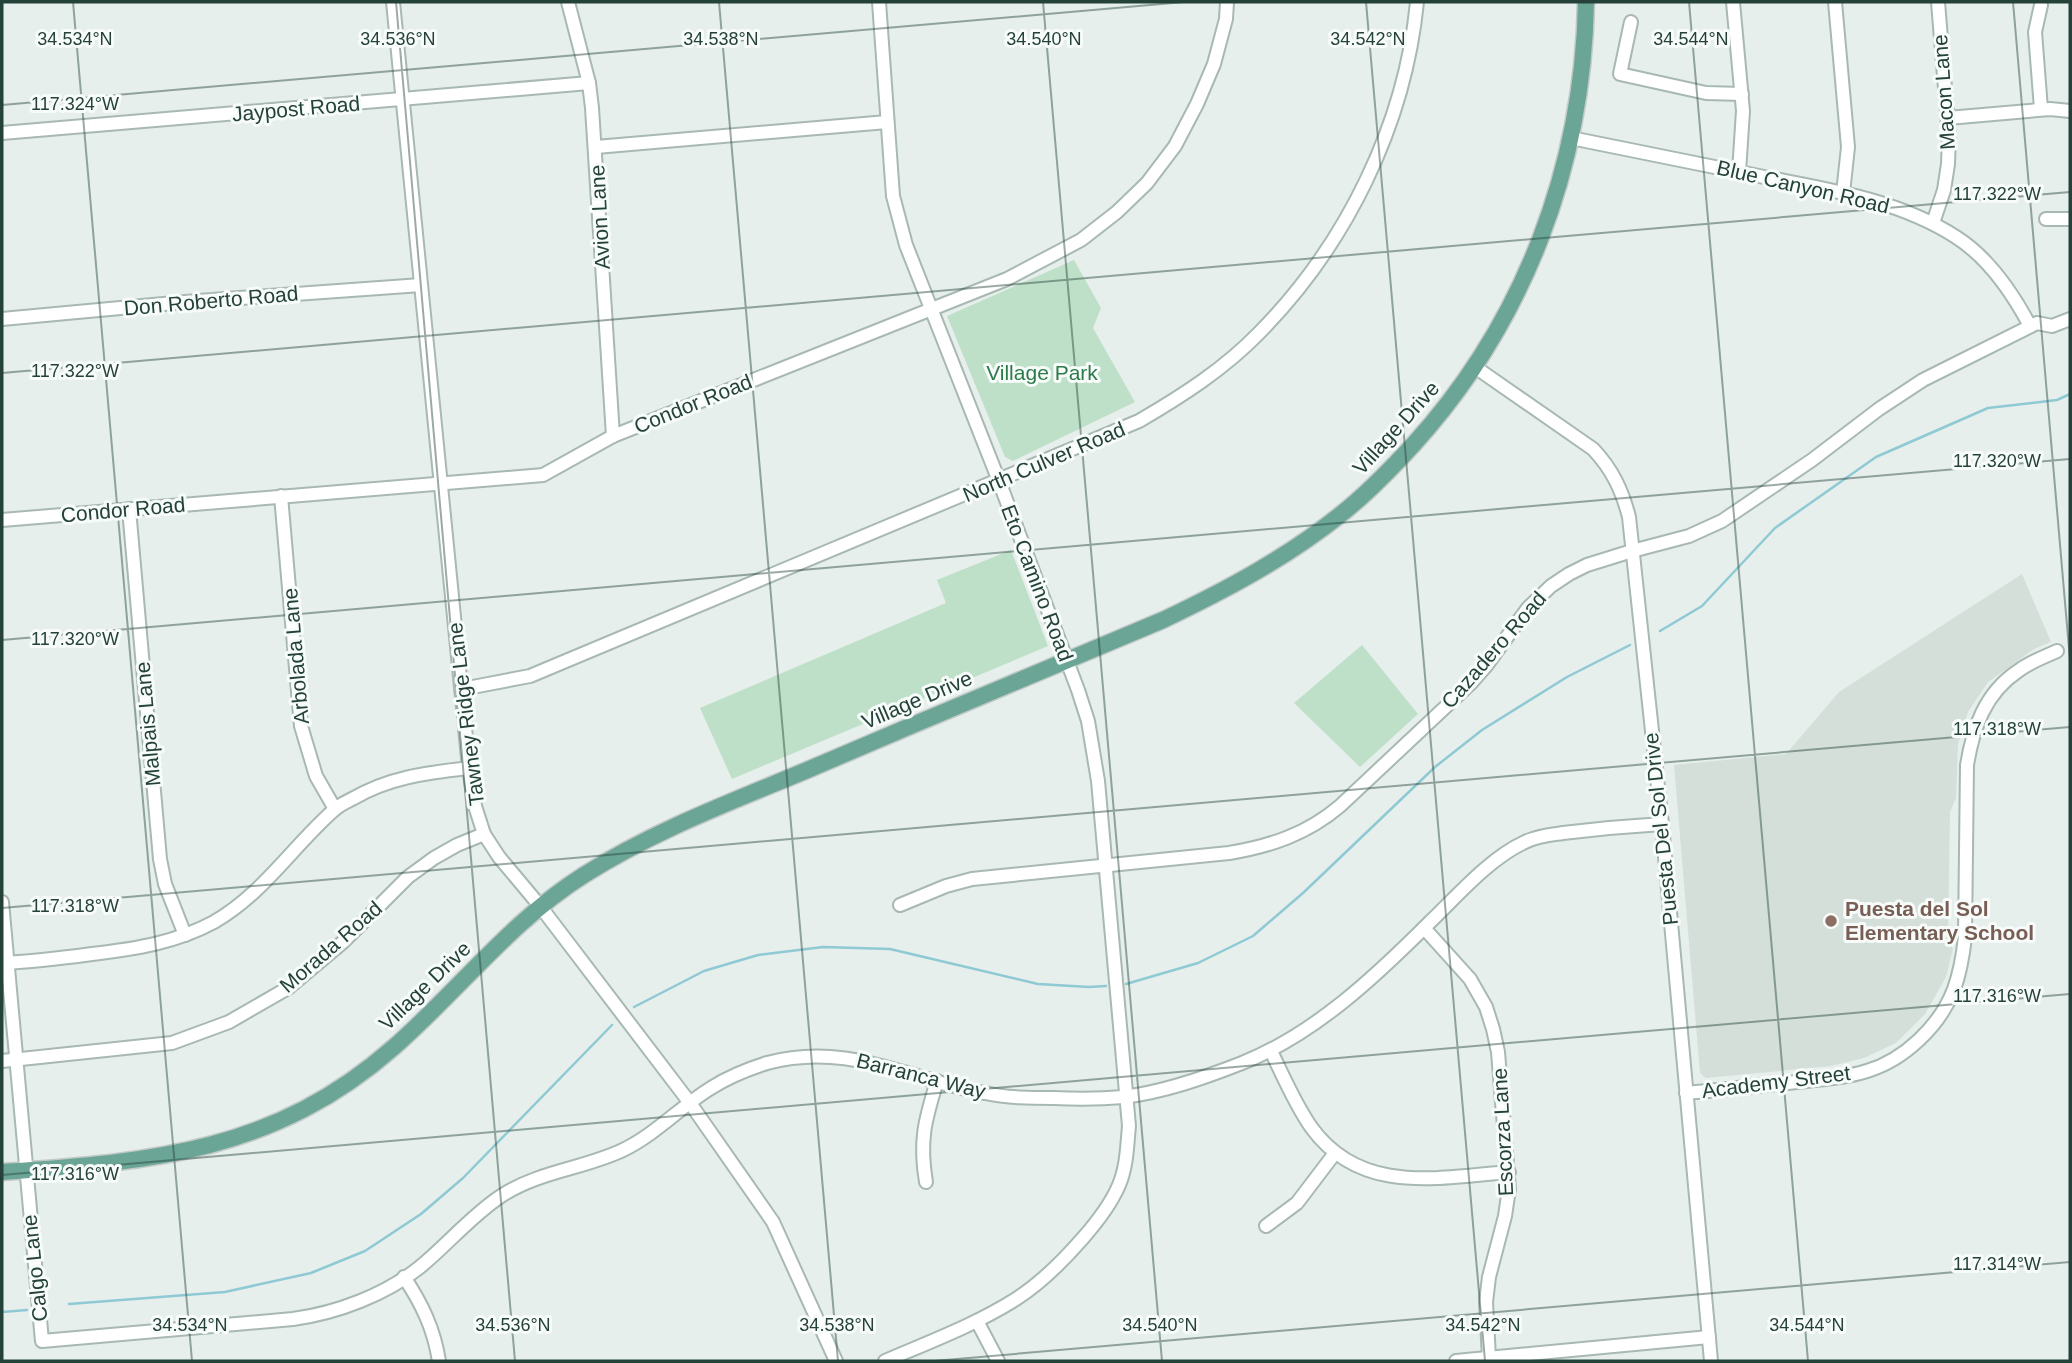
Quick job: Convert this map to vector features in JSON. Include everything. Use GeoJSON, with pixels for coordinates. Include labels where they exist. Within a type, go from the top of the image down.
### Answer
{"type":"FeatureCollection","features":[{"type":"Feature","properties":{"kind":"main road","name":"Village Drive"},"geometry":{"type":"LineString","coordinates":[[2,1172],[181,1153],[245,1135],[313,1105],[358,1077],[396,1045],[503,938],[540,906],[585,874],[680,824],[1163,620],[1260,571],[1341,515],[1384,477],[1430,426],[1475,367],[1498,330],[1531,264],[1551,212],[1571,138],[1582,71],[1586,2]]}},
{"type":"Feature","properties":{"kind":"street","name":"Tawney Ridge Lane"},"geometry":{"type":"LineString","coordinates":[[393,2],[469,768],[475,806],[484,834],[690,1103],[773,1222],[836,1361]]}},
{"type":"Feature","properties":{"kind":"street","name":"Avion Lane"},"geometry":{"type":"LineString","coordinates":[[569,2],[589,83],[596,147],[613,436]]}},
{"type":"Feature","properties":{"kind":"street","name":"Eto Camino Road"},"geometry":{"type":"LineString","coordinates":[[879,2],[893,196],[898,220],[1088,721],[1106,866],[1129,1126],[1120,1183],[1110,1203],[1066,1257],[1016,1299],[977,1321],[885,1361]]}},
{"type":"Feature","properties":{"kind":"street","name":"Condor Road"},"geometry":{"type":"LineString","coordinates":[[2,520],[543,475],[613,436],[1007,279],[1081,240],[1117,212],[1147,183],[1175,146],[1197,104],[1214,64],[1226,19],[1227,2]]}},
{"type":"Feature","properties":{"kind":"street","name":"North Culver Road"},"geometry":{"type":"LineString","coordinates":[[462,689],[530,676],[1139,421],[1188,392],[1259,334],[1286,303],[1341,228],[1360,194],[1382,144],[1403,86],[1413,40],[1417,2]]}},
{"type":"Feature","properties":{"kind":"street"},"geometry":{"type":"LineString","coordinates":[[1733,2],[1742,94],[1743,131],[1739,172]]}},
{"type":"Feature","properties":{"kind":"street"},"geometry":{"type":"LineString","coordinates":[[1835,2],[1848,147],[1843,193]]}},
{"type":"Feature","properties":{"kind":"street","name":"Macon Lane"},"geometry":{"type":"LineString","coordinates":[[1933,223],[1944,190],[1949,137],[1938,2]]}},
{"type":"Feature","properties":{"kind":"street"},"geometry":{"type":"LineString","coordinates":[[2041,5],[2035,32],[2042,109]]}},
{"type":"Feature","properties":{"kind":"street"},"geometry":{"type":"LineString","coordinates":[[1631,22],[1620,74],[1706,93],[1742,94]]}},
{"type":"Feature","properties":{"kind":"street","name":"Jaypost Road"},"geometry":{"type":"LineString","coordinates":[[2,133],[589,83]]}},
{"type":"Feature","properties":{"kind":"street"},"geometry":{"type":"LineString","coordinates":[[1948,118],[2042,109],[2070,111]]}},
{"type":"Feature","properties":{"kind":"street"},"geometry":{"type":"LineString","coordinates":[[596,147],[887,122]]}},
{"type":"Feature","properties":{"kind":"street","name":"Blue Canyon Road"},"geometry":{"type":"LineString","coordinates":[[1571,138],[1888,204],[1933,223],[1959,238],[1986,261],[2012,295],[2030,326]]}},
{"type":"Feature","properties":{"kind":"street"},"geometry":{"type":"LineString","coordinates":[[2046,219],[2070,219]]}},
{"type":"Feature","properties":{"kind":"street","name":"Don Roberto Road"},"geometry":{"type":"LineString","coordinates":[[2,318],[421,285]]}},
{"type":"Feature","properties":{"kind":"street","name":"Cazadero Road"},"geometry":{"type":"LineString","coordinates":[[900,905],[946,886],[972,879],[1251,849],[1281,841],[1312,827],[1340,806],[1471,683],[1539,596],[1569,574],[1587,565],[1689,536],[1722,521],[1923,380],[2037,323],[2052,326],[2070,319]]}},
{"type":"Feature","properties":{"kind":"street","name":"Puesta Del Sol Drive"},"geometry":{"type":"LineString","coordinates":[[1475,367],[1579,438],[1605,461],[1624,496],[1629,517],[1662,824],[1711,1361]]}},
{"type":"Feature","properties":{"kind":"street","name":"Arbolada Lane"},"geometry":{"type":"LineString","coordinates":[[281,496],[301,726],[316,776],[335,809]]}},
{"type":"Feature","properties":{"kind":"street","name":"Malpais Lane"},"geometry":{"type":"LineString","coordinates":[[129,509],[160,859],[165,884],[186,935]]}},
{"type":"Feature","properties":{"kind":"street","name":"Academy Street"},"geometry":{"type":"LineString","coordinates":[[1686,1093],[1839,1078],[1870,1070],[1896,1058],[1923,1037],[1953,992],[1962,961],[1965,937],[1967,765],[1971,739],[1979,716],[2003,682],[2029,664],[2057,651]]}},
{"type":"Feature","properties":{"kind":"street"},"geometry":{"type":"LineString","coordinates":[[5,963],[143,948],[186,935],[237,907],[258,889],[335,809],[367,790],[393,779],[469,768]]}},
{"type":"Feature","properties":{"kind":"street","name":"Barranca Way"},"geometry":{"type":"LineString","coordinates":[[42,1341],[322,1315],[353,1304],[418,1268],[481,1211],[503,1195],[540,1176],[624,1149],[662,1125],[711,1088],[751,1068],[771,1062],[810,1056],[862,1060],[987,1094],[1027,1098],[1083,1099],[1127,1096],[1202,1078],[1271,1051],[1332,1010],[1367,981],[1478,875],[1524,842],[1601,828],[1662,824]]}},
{"type":"Feature","properties":{"kind":"street","name":"Morada Road"},"geometry":{"type":"LineString","coordinates":[[2,1061],[172,1043],[229,1022],[288,988],[343,942],[408,877],[434,858],[484,834]]}},
{"type":"Feature","properties":{"kind":"street","name":"Calgo Lane"},"geometry":{"type":"LineString","coordinates":[[2,902],[5,963],[42,1341]]}},
{"type":"Feature","properties":{"kind":"street","name":"Escorza Lane"},"geometry":{"type":"LineString","coordinates":[[1424,928],[1470,979],[1486,1007],[1498,1052],[1508,1203],[1489,1277],[1486,1302],[1489,1358]]}},
{"type":"Feature","properties":{"kind":"street"},"geometry":{"type":"LineString","coordinates":[[1271,1051],[1311,1127],[1335,1153],[1364,1170],[1398,1178],[1422,1179],[1508,1172]]}},
{"type":"Feature","properties":{"kind":"street"},"geometry":{"type":"LineString","coordinates":[[926,1182],[922,1146],[925,1122],[937,1082]]}},
{"type":"Feature","properties":{"kind":"street"},"geometry":{"type":"LineString","coordinates":[[1266,1226],[1297,1203],[1335,1153]]}},
{"type":"Feature","properties":{"kind":"street"},"geometry":{"type":"LineString","coordinates":[[404,1277],[422,1303],[432,1326],[439,1361]]}},
{"type":"Feature","properties":{"kind":"street"},"geometry":{"type":"LineString","coordinates":[[977,1321],[998,1361]]}},
{"type":"Feature","properties":{"kind":"street"},"geometry":{"type":"LineString","coordinates":[[1456,1361],[1709,1337]]}},
{"type":"Feature","properties":{"kind":"shaded area"},"geometry":{"type":"Polygon","coordinates":[[[2022,574],[2051,642],[2034,649],[1988,682],[1968,712],[1958,744],[1956,798],[1950,812],[1948,939],[1953,949],[1946,977],[1925,1014],[1896,1043],[1864,1058],[1831,1066],[1706,1078],[1700,1073],[1674,765],[1786,754],[1839,692],[2022,574]]]}},
{"type":"Feature","properties":{"kind":"green space","name":"Village Park"},"geometry":{"type":"Polygon","coordinates":[[[1074,260],[1101,308],[1093,328],[1135,402],[1013,461],[1005,457],[947,316],[1074,260]]]}},
{"type":"Feature","properties":{"kind":"green space"},"geometry":{"type":"Polygon","coordinates":[[[1011,550],[1048,646],[732,779],[700,708],[946,603],[937,580],[1011,550]]]}},
{"type":"Feature","properties":{"kind":"green space"},"geometry":{"type":"Polygon","coordinates":[[[1362,645],[1418,714],[1360,767],[1294,703],[1362,645]]]}},
{"type":"Feature","properties":{"kind":"waterway"},"geometry":{"type":"LineString","coordinates":[[1660,631],[1702,606],[1775,528],[1876,457],[1988,408],[2057,400],[2070,394]]}},
{"type":"Feature","properties":{"kind":"waterway"},"geometry":{"type":"LineString","coordinates":[[1126,984],[1198,963],[1253,936],[1303,893],[1435,767],[1482,730],[1567,677],[1630,645]]}},
{"type":"Feature","properties":{"kind":"waterway"},"geometry":{"type":"LineString","coordinates":[[634,1007],[704,971],[758,955],[823,947],[890,949],[1038,984],[1106,986]]}},
{"type":"Feature","properties":{"kind":"waterway"},"geometry":{"type":"LineString","coordinates":[[69,1304],[225,1292],[311,1273],[365,1251],[421,1214],[463,1178],[612,1025]]}},
{"type":"Feature","properties":{"kind":"waterway"},"geometry":{"type":"LineString","coordinates":[[2,1312],[27,1310]]}},
{"type":"Feature","properties":{"kind":"place","name":"Puesta del Sol Elementary School"},"geometry":{"type":"Point","coordinates":[1831,921]}}]}
